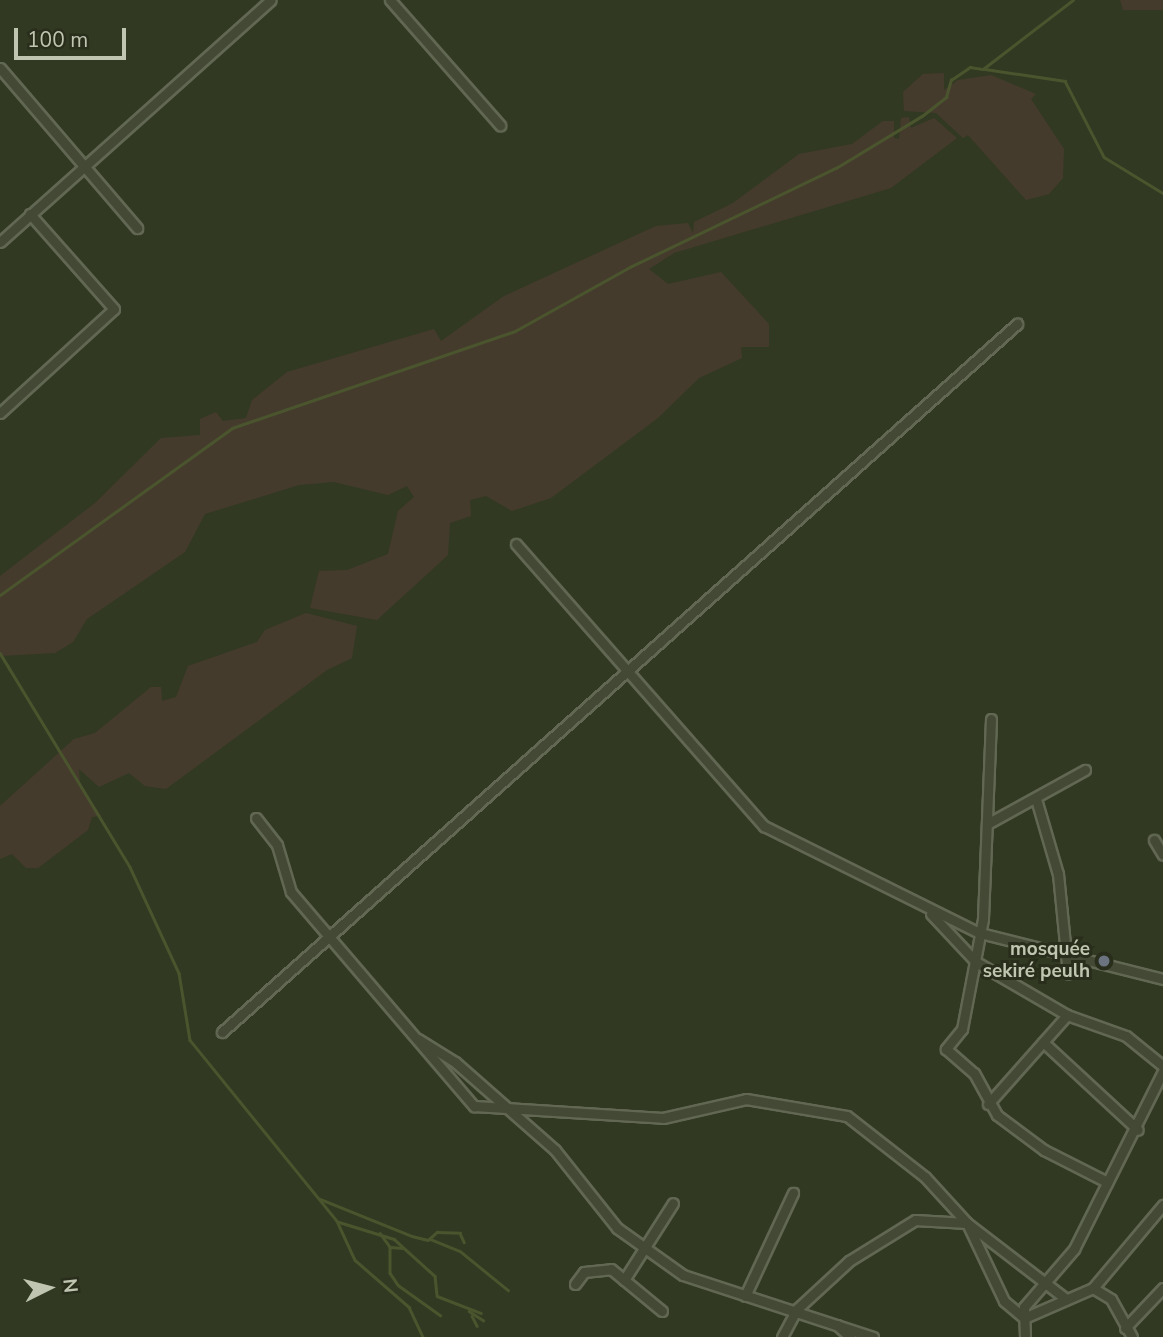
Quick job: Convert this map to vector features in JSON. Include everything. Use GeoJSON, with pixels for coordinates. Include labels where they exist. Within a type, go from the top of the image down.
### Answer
{"type":"FeatureCollection","features":[{"type":"Feature","properties":{"kind":"street"},"geometry":{"type":"LineString","coordinates":[[0,242],[271,0]]}},
{"type":"Feature","properties":{"kind":"street"},"geometry":{"type":"LineString","coordinates":[[390,0],[500,125]]}},
{"type":"Feature","properties":{"kind":"street"},"geometry":{"type":"LineString","coordinates":[[0,68],[137,228]]}},
{"type":"Feature","properties":{"kind":"street"},"geometry":{"type":"LineString","coordinates":[[0,413],[114,309],[30,214]]}},
{"type":"Feature","properties":{"kind":"street"},"geometry":{"type":"LineString","coordinates":[[222,1032],[1017,324]]}},
{"type":"Feature","properties":{"kind":"street"},"geometry":{"type":"LineString","coordinates":[[516,544],[764,826],[825,851],[929,911],[980,933],[1065,950],[1163,979]]}},
{"type":"Feature","properties":{"kind":"street"},"geometry":{"type":"LineString","coordinates":[[991,719],[980,933],[976,962],[962,1003],[962,1029],[946,1049],[974,1073],[988,1104],[1024,1137],[1107,1182]]}},
{"type":"Feature","properties":{"kind":"street"},"geometry":{"type":"LineString","coordinates":[[987,824],[1086,770]]}},
{"type":"Feature","properties":{"kind":"street"},"geometry":{"type":"LineString","coordinates":[[1036,799],[1058,874],[1068,974]]}},
{"type":"Feature","properties":{"kind":"street"},"geometry":{"type":"LineString","coordinates":[[256,818],[277,845],[291,892],[474,1106],[663,1118],[746,1099],[833,1112],[855,1120],[908,1162],[967,1223],[1066,1299]]}},
{"type":"Feature","properties":{"kind":"street"},"geometry":{"type":"LineString","coordinates":[[1154,839],[1163,855]]}},
{"type":"Feature","properties":{"kind":"street"},"geometry":{"type":"LineString","coordinates":[[929,911],[976,962],[1067,1015],[1126,1036],[1163,1066]]}},
{"type":"Feature","properties":{"kind":"street"},"geometry":{"type":"LineString","coordinates":[[988,1104],[1067,1015]]}},
{"type":"Feature","properties":{"kind":"street"},"geometry":{"type":"LineString","coordinates":[[415,1038],[455,1062],[509,1108],[571,1166],[617,1228],[683,1275],[745,1296],[831,1319],[873,1337]]}},
{"type":"Feature","properties":{"kind":"street"},"geometry":{"type":"LineString","coordinates":[[1043,1042],[1138,1130]]}},
{"type":"Feature","properties":{"kind":"street"},"geometry":{"type":"LineString","coordinates":[[1025,1337],[1024,1307],[1074,1250],[1107,1182],[1138,1130],[1163,1071]]}},
{"type":"Feature","properties":{"kind":"street"},"geometry":{"type":"LineString","coordinates":[[745,1296],[793,1192]]}},
{"type":"Feature","properties":{"kind":"street"},"geometry":{"type":"LineString","coordinates":[[624,1280],[673,1203]]}},
{"type":"Feature","properties":{"kind":"street"},"geometry":{"type":"LineString","coordinates":[[1024,1318],[1093,1288],[1163,1205]]}},
{"type":"Feature","properties":{"kind":"street"},"geometry":{"type":"LineString","coordinates":[[782,1337],[797,1309],[849,1261],[904,1224],[936,1218],[967,1223]]}},
{"type":"Feature","properties":{"kind":"street"},"geometry":{"type":"LineString","coordinates":[[967,1223],[1004,1301],[1024,1318]]}},
{"type":"Feature","properties":{"kind":"street"},"geometry":{"type":"LineString","coordinates":[[575,1284],[584,1272],[611,1269],[662,1311]]}},
{"type":"Feature","properties":{"kind":"street"},"geometry":{"type":"LineString","coordinates":[[1093,1288],[1111,1299],[1132,1337]]}},
{"type":"Feature","properties":{"kind":"street"},"geometry":{"type":"LineString","coordinates":[[1125,1328],[1163,1288]]}},
{"type":"Feature","properties":{"kind":"street"},"geometry":{"type":"LineString","coordinates":[[831,1319],[850,1337]]}},
{"type":"Feature","properties":{"kind":"shaded area"},"geometry":{"type":"Polygon","coordinates":[[[1120,0],[1163,0],[1163,10],[1123,10],[1120,0]]]}},
{"type":"Feature","properties":{"kind":"shaded area"},"geometry":{"type":"Polygon","coordinates":[[[944,73],[944,90],[958,80],[991,75],[1036,94],[1031,99],[1064,149],[1063,178],[1049,194],[1026,200],[968,135],[963,138],[936,113],[904,111],[903,92],[923,74],[944,73]]]}},
{"type":"Feature","properties":{"kind":"shaded area"},"geometry":{"type":"Polygon","coordinates":[[[909,117],[911,128],[934,118],[957,138],[891,188],[674,253],[649,269],[668,284],[721,272],[769,324],[769,347],[741,347],[742,358],[699,378],[658,418],[551,498],[512,511],[486,496],[470,500],[471,516],[450,523],[448,555],[377,620],[310,608],[319,571],[347,570],[388,554],[398,511],[414,497],[407,486],[388,495],[334,482],[299,485],[205,514],[185,552],[87,619],[73,642],[55,653],[0,656],[0,576],[95,503],[161,438],[200,435],[200,419],[216,412],[223,421],[246,418],[252,400],[287,372],[434,329],[441,341],[504,296],[656,226],[688,223],[693,233],[694,222],[733,203],[799,154],[852,144],[883,121],[894,121],[894,138],[899,139],[901,118],[909,117]]]}},
{"type":"Feature","properties":{"kind":"shaded area"},"geometry":{"type":"Polygon","coordinates":[[[306,613],[357,626],[352,658],[327,670],[166,789],[145,786],[129,773],[99,787],[79,769],[80,783],[101,816],[92,817],[88,830],[38,868],[26,868],[12,854],[0,859],[0,806],[74,739],[95,733],[151,687],[161,687],[162,701],[176,697],[188,666],[257,642],[265,630],[306,613]]]}},
{"type":"Feature","properties":{"kind":"waterway"},"geometry":{"type":"LineString","coordinates":[[0,595],[232,428],[515,331],[630,267],[836,168],[922,116],[946,97],[951,80],[970,67],[983,69],[1073,0]]}},
{"type":"Feature","properties":{"kind":"waterway"},"geometry":{"type":"LineString","coordinates":[[985,69],[1065,81],[1104,157],[1163,193]]}},
{"type":"Feature","properties":{"kind":"waterway"},"geometry":{"type":"LineString","coordinates":[[0,653],[130,867],[179,973],[190,1040],[337,1221],[355,1260],[409,1307],[423,1337]]}},
{"type":"Feature","properties":{"kind":"waterway"},"geometry":{"type":"LineString","coordinates":[[320,1199],[412,1236],[428,1240],[437,1232],[460,1233],[464,1242]]}},
{"type":"Feature","properties":{"kind":"waterway"},"geometry":{"type":"LineString","coordinates":[[339,1222],[394,1239],[435,1276],[437,1296],[481,1313]]}},
{"type":"Feature","properties":{"kind":"waterway"},"geometry":{"type":"LineString","coordinates":[[380,1233],[390,1247],[403,1248]]}},
{"type":"Feature","properties":{"kind":"waterway"},"geometry":{"type":"LineString","coordinates":[[430,1239],[460,1251],[508,1290]]}},
{"type":"Feature","properties":{"kind":"waterway"},"geometry":{"type":"LineString","coordinates":[[390,1247],[390,1273],[398,1285],[440,1315]]}},
{"type":"Feature","properties":{"kind":"waterway"},"geometry":{"type":"LineString","coordinates":[[469,1311],[483,1320]]}},
{"type":"Feature","properties":{"kind":"waterway"},"geometry":{"type":"LineString","coordinates":[[472,1316],[477,1326]]}},
{"type":"Feature","properties":{"kind":"place","name":"mosquée sekiré peulh"},"geometry":{"type":"Point","coordinates":[1104,961]}}]}
